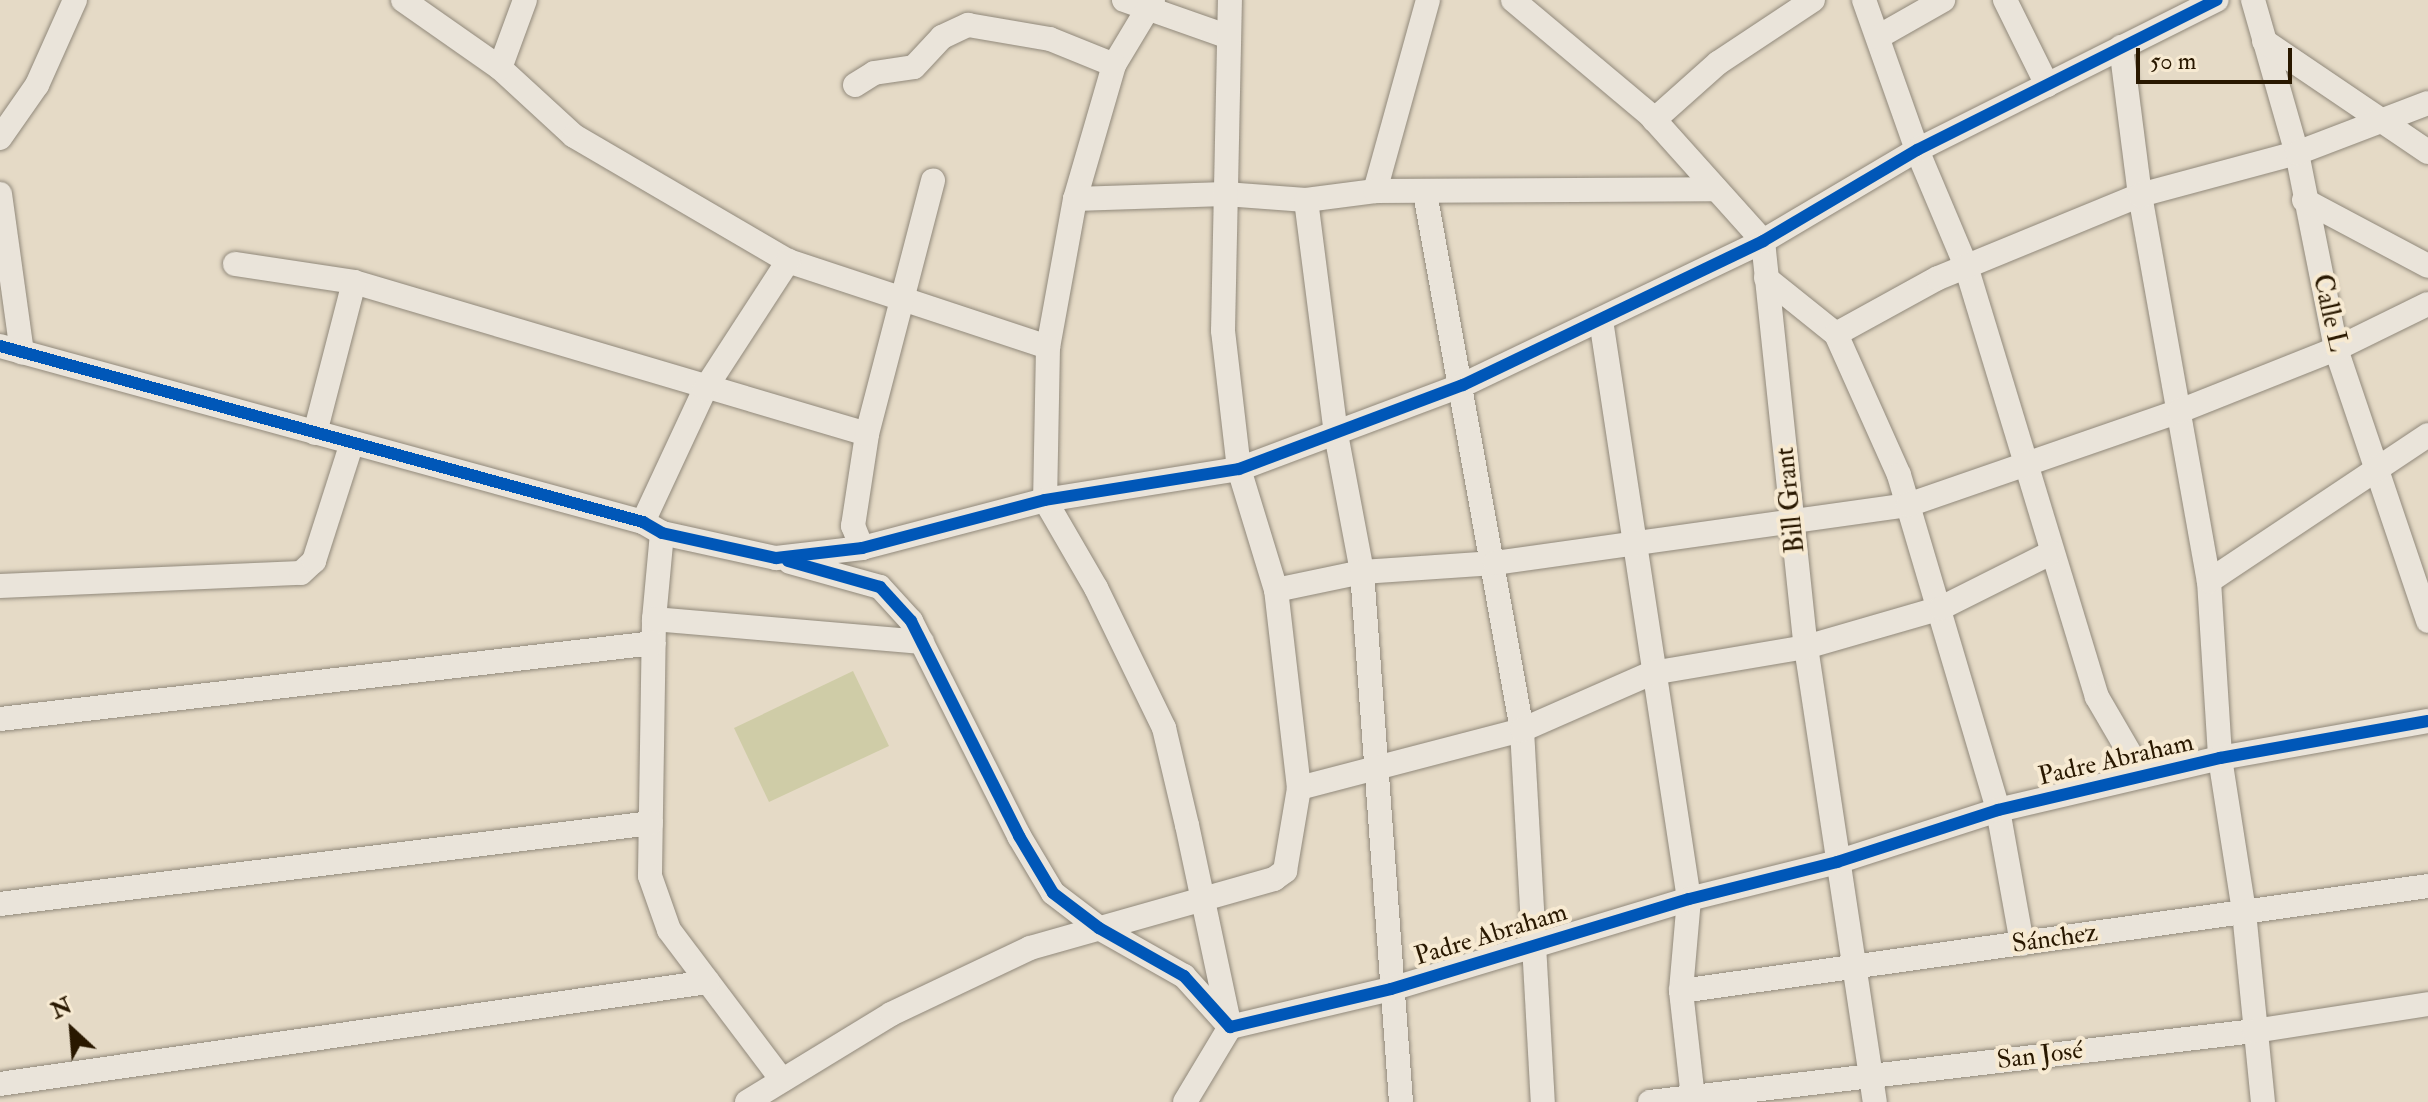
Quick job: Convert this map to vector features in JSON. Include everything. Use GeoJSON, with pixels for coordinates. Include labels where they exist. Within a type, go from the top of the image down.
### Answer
{"type":"FeatureCollection","features":[{"type":"Feature","properties":{"kind":"street"},"geometry":{"type":"LineString","coordinates":[[0,138],[37,85],[75,0]]}},
{"type":"Feature","properties":{"kind":"street"},"geometry":{"type":"LineString","coordinates":[[403,0],[500,68],[574,136],[788,261],[1048,347]]}},
{"type":"Feature","properties":{"kind":"street"},"geometry":{"type":"LineString","coordinates":[[500,68],[525,0]]}},
{"type":"Feature","properties":{"kind":"street"},"geometry":{"type":"LineString","coordinates":[[747,1102],[891,1014],[1030,948],[1285,871],[1299,788],[1276,590],[1239,469],[1223,331],[1226,36],[1230,0]]}},
{"type":"Feature","properties":{"kind":"street"},"geometry":{"type":"LineString","coordinates":[[1375,191],[1428,0]]}},
{"type":"Feature","properties":{"kind":"street"},"geometry":{"type":"LineString","coordinates":[[1654,120],[1718,63],[1813,0]]}},
{"type":"Feature","properties":{"kind":"street"},"geometry":{"type":"LineString","coordinates":[[1864,0],[1917,150],[1966,266],[2023,465],[2097,697],[2143,776]]}},
{"type":"Feature","properties":{"kind":"street"},"geometry":{"type":"LineString","coordinates":[[1878,37],[1943,0]]}},
{"type":"Feature","properties":{"kind":"street"},"geometry":{"type":"LineString","coordinates":[[2005,0],[2047,85]]}},
{"type":"Feature","properties":{"kind":"street"},"geometry":{"type":"LineString","coordinates":[[776,558],[862,548],[1045,500],[1239,469],[1463,385],[1763,241],[1917,150],[2217,0]]}},
{"type":"Feature","properties":{"kind":"street","name":"Calle L"},"geometry":{"type":"LineString","coordinates":[[2253,0],[2297,153],[2336,349],[2428,621]]}},
{"type":"Feature","properties":{"kind":"street"},"geometry":{"type":"LineString","coordinates":[[1185,1102],[1230,1027],[1164,728],[1096,588],[1045,500],[1048,347],[1075,199],[1114,65],[1141,3],[1226,36]]}},
{"type":"Feature","properties":{"kind":"street"},"geometry":{"type":"LineString","coordinates":[[1530,5],[1654,120],[1763,241]]}},
{"type":"Feature","properties":{"kind":"street"},"geometry":{"type":"LineString","coordinates":[[855,85],[874,73],[914,67],[942,37],[968,25],[1050,39],[1114,65]]}},
{"type":"Feature","properties":{"kind":"street"},"geometry":{"type":"LineString","coordinates":[[2264,41],[2428,152]]}},
{"type":"Feature","properties":{"kind":"street"},"geometry":{"type":"LineString","coordinates":[[2121,47],[2140,195],[2209,581],[2220,758],[2244,912],[2263,1102]]}},
{"type":"Feature","properties":{"kind":"street"},"geometry":{"type":"LineString","coordinates":[[1836,334],[1966,266],[2140,195],[2297,153],[2428,103]]}},
{"type":"Feature","properties":{"kind":"street"},"geometry":{"type":"LineString","coordinates":[[862,548],[853,526],[867,434],[905,302],[933,180]]}},
{"type":"Feature","properties":{"kind":"street"},"geometry":{"type":"LineString","coordinates":[[1075,199],[1225,194],[1306,200],[1375,191],[1716,189]]}},
{"type":"Feature","properties":{"kind":"street"},"geometry":{"type":"LineString","coordinates":[[1425,193],[1463,385],[1522,730],[1543,1102]]}},
{"type":"Feature","properties":{"kind":"street"},"geometry":{"type":"LineString","coordinates":[[0,194],[11,349],[315,433],[351,446],[880,587],[911,621],[1019,836],[1053,893],[1099,928],[1184,976],[1230,1027]]}},
{"type":"Feature","properties":{"kind":"street"},"geometry":{"type":"LineString","coordinates":[[1306,200],[1336,434],[1362,572],[1380,770],[1391,989],[1401,1102]]}},
{"type":"Feature","properties":{"kind":"street"},"geometry":{"type":"LineString","coordinates":[[2304,200],[2428,266]]}},
{"type":"Feature","properties":{"kind":"street","name":"Bill Grant"},"geometry":{"type":"LineString","coordinates":[[1763,241],[1806,647],[1875,1102]]}},
{"type":"Feature","properties":{"kind":"street"},"geometry":{"type":"LineString","coordinates":[[782,1080],[669,930],[650,876],[654,631],[652,528],[705,389],[788,261]]}},
{"type":"Feature","properties":{"kind":"street"},"geometry":{"type":"LineString","coordinates":[[235,264],[354,282],[705,389],[867,434]]}},
{"type":"Feature","properties":{"kind":"street"},"geometry":{"type":"LineString","coordinates":[[1766,278],[1836,334],[1908,505],[1941,608],[1998,810],[2022,944]]}},
{"type":"Feature","properties":{"kind":"street"},"geometry":{"type":"LineString","coordinates":[[315,433],[354,282]]}},
{"type":"Feature","properties":{"kind":"street"},"geometry":{"type":"LineString","coordinates":[[1276,590],[1362,572],[1495,563],[1908,505],[2180,411],[2336,349],[2428,304]]}},
{"type":"Feature","properties":{"kind":"street"},"geometry":{"type":"LineString","coordinates":[[1601,320],[1636,543],[1652,673],[1689,899],[1681,991],[1693,1098]]}},
{"type":"Feature","properties":{"kind":"street"},"geometry":{"type":"LineString","coordinates":[[2209,581],[2428,435]]}},
{"type":"Feature","properties":{"kind":"street"},"geometry":{"type":"LineString","coordinates":[[0,586],[301,573],[314,561],[351,446]]}},
{"type":"Feature","properties":{"kind":"street"},"geometry":{"type":"LineString","coordinates":[[1299,788],[1380,770],[1522,730],[1652,673],[1806,647],[1941,608],[2051,553]]}},
{"type":"Feature","properties":{"kind":"street"},"geometry":{"type":"LineString","coordinates":[[0,719],[654,631],[922,642]]}},
{"type":"Feature","properties":{"kind":"street","name":"Padre Abraham"},"geometry":{"type":"LineString","coordinates":[[1230,1027],[1391,989],[1689,899],[1837,862],[1998,810],[2220,758],[2428,721]]}},
{"type":"Feature","properties":{"kind":"street"},"geometry":{"type":"LineString","coordinates":[[0,904],[651,823]]}},
{"type":"Feature","properties":{"kind":"street","name":"Sánchez"},"geometry":{"type":"LineString","coordinates":[[1681,991],[2428,886]]}},
{"type":"Feature","properties":{"kind":"street"},"geometry":{"type":"LineString","coordinates":[[0,1084],[708,982]]}},
{"type":"Feature","properties":{"kind":"street","name":"San José"},"geometry":{"type":"LineString","coordinates":[[1650,1102],[2254,1031],[2428,1004]]}},
{"type":"Feature","properties":{"kind":"shaded area"},"geometry":{"type":"Polygon","coordinates":[[[853,671],[889,746],[769,802],[734,728],[853,671]]]}},
{"type":"Feature","properties":{"kind":"cycle path"},"geometry":{"type":"LineString","coordinates":[[0,346],[643,522],[662,533],[776,558],[862,548],[1045,500],[1239,469],[1463,385],[1763,241],[1917,150],[2217,0]]}},
{"type":"Feature","properties":{"kind":"cycle path"},"geometry":{"type":"LineString","coordinates":[[788,561],[880,587],[911,621],[1019,836],[1053,893],[1099,928],[1184,976],[1230,1027],[1391,989],[1689,899],[1837,862],[1998,810],[2220,758],[2428,721]]}}]}
